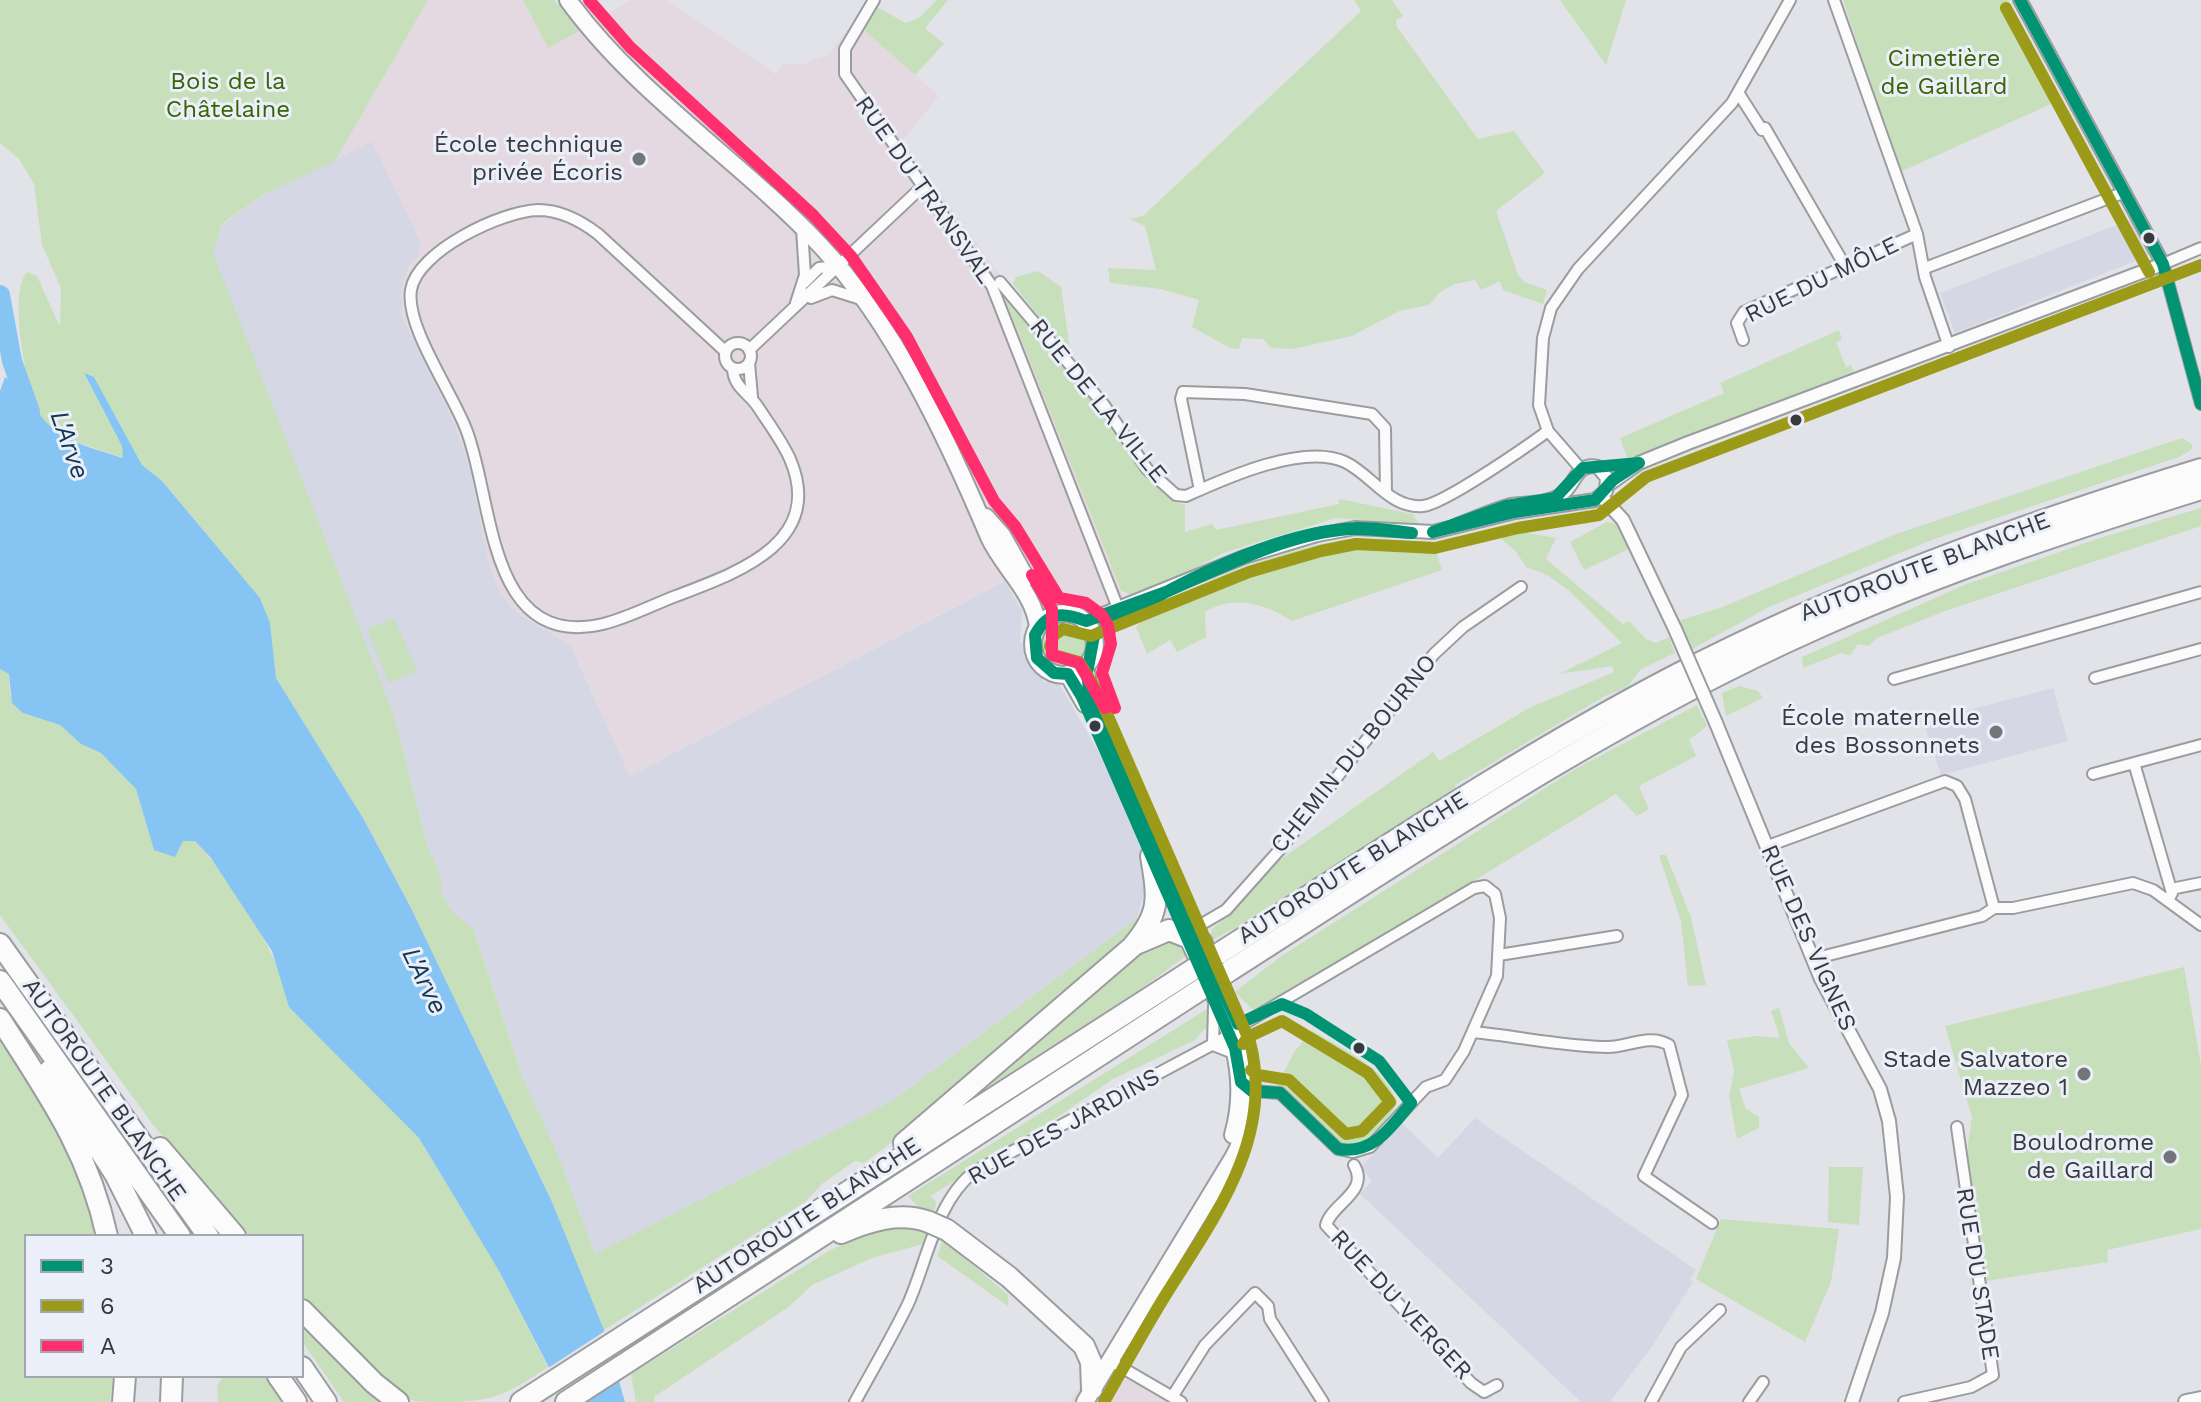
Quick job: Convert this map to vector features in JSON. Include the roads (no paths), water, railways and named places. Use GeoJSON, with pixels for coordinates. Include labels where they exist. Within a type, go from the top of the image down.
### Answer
{"type":"FeatureCollection","features":[{"type":"Feature","properties":{"kind":"highway","name":"AUTOROUTE BLANCHE"},"geometry":{"type":"LineString","coordinates":[[1206,947],[1547,747],[1736,645],[1935,558],[2201,469]]}},
{"type":"Feature","properties":{"kind":"highway","name":"AUTOROUTE BLANCHE"},"geometry":{"type":"LineString","coordinates":[[1206,947],[1541,774],[1746,662],[1941,577],[2201,489]]}},
{"type":"Feature","properties":{"kind":"highway"},"geometry":{"type":"LineString","coordinates":[[830,1201],[895,1150],[1132,947],[1150,923],[1156,908],[1158,895],[1151,856]]}},
{"type":"Feature","properties":{"kind":"highway"},"geometry":{"type":"LineString","coordinates":[[1132,947],[1166,931],[1206,947]]}},
{"type":"Feature","properties":{"kind":"highway","name":"AUTOROUTE BLANCHE"},"geometry":{"type":"LineString","coordinates":[[0,944],[207,1234]]}},
{"type":"Feature","properties":{"kind":"highway","name":"AUTOROUTE BLANCHE"},"geometry":{"type":"LineString","coordinates":[[1204,984],[1206,947]]}},
{"type":"Feature","properties":{"kind":"highway"},"geometry":{"type":"LineString","coordinates":[[0,981],[179,1234]]}},
{"type":"Feature","properties":{"kind":"highway","name":"AUTOROUTE BLANCHE"},"geometry":{"type":"LineString","coordinates":[[521,1400],[830,1201],[1204,984]]}},
{"type":"Feature","properties":{"kind":"highway","name":"AUTOROUTE BLANCHE"},"geometry":{"type":"LineString","coordinates":[[566,1402],[1204,984]]}},
{"type":"Feature","properties":{"kind":"highway","name":"AUTOROUTE BLANCHE"},"geometry":{"type":"LineString","coordinates":[[0,995],[115,1174],[145,1234]]}},
{"type":"Feature","properties":{"kind":"highway"},"geometry":{"type":"LineString","coordinates":[[0,1019],[82,1153],[96,1188],[107,1234]]}},
{"type":"Feature","properties":{"kind":"highway"},"geometry":{"type":"LineString","coordinates":[[69,1041],[233,1234]]}},
{"type":"Feature","properties":{"kind":"highway"},"geometry":{"type":"LineString","coordinates":[[804,1248],[872,1221],[901,1217],[938,1226],[1009,1277],[1084,1346],[1091,1362],[1088,1395]]}},
{"type":"Feature","properties":{"kind":"highway"},"geometry":{"type":"LineString","coordinates":[[304,1312],[374,1383],[398,1402]]}},
{"type":"Feature","properties":{"kind":"highway"},"geometry":{"type":"LineString","coordinates":[[304,1370],[326,1402]]}},
{"type":"Feature","properties":{"kind":"highway"},"geometry":{"type":"LineString","coordinates":[[123,1402],[125,1378]]}},
{"type":"Feature","properties":{"kind":"highway"},"geometry":{"type":"LineString","coordinates":[[171,1402],[172,1378]]}},
{"type":"Feature","properties":{"kind":"highway"},"geometry":{"type":"LineString","coordinates":[[279,1378],[296,1402]]}},
{"type":"Feature","properties":{"kind":"main road"},"geometry":{"type":"LineString","coordinates":[[568,0],[619,58],[802,227],[839,266],[865,301],[893,344],[981,510],[993,544],[1035,609],[1038,627],[1033,646],[1038,662],[1051,672],[1068,674],[1085,666],[1094,654],[1090,628],[1068,612],[1052,615],[1038,627]]}},
{"type":"Feature","properties":{"kind":"main road"},"geometry":{"type":"LineString","coordinates":[[981,510],[1000,532],[1052,615]]}},
{"type":"Feature","properties":{"kind":"main road"},"geometry":{"type":"LineString","coordinates":[[1085,666],[1089,689],[1100,715],[1206,947],[1249,1057],[1252,1088],[1210,1192],[1088,1395]]}},
{"type":"Feature","properties":{"kind":"main road"},"geometry":{"type":"LineString","coordinates":[[1068,674],[1093,719],[1151,856],[1206,947],[1204,984],[1236,1030],[1238,1054],[1252,1088]]}},
{"type":"Feature","properties":{"kind":"main road"},"geometry":{"type":"LineString","coordinates":[[2186,1402],[2201,1399]]}},
{"type":"Feature","properties":{"kind":"street","name":"RUE DU TRANSVAL"},"geometry":{"type":"LineString","coordinates":[[874,0],[847,43],[843,68],[992,286],[1118,608]]}},
{"type":"Feature","properties":{"kind":"street"},"geometry":{"type":"LineString","coordinates":[[1584,499],[1576,491],[1577,475],[1548,431],[1539,396],[1544,327],[1555,298],[1739,94],[1790,0]]}},
{"type":"Feature","properties":{"kind":"street"},"geometry":{"type":"LineString","coordinates":[[1834,0],[1917,234]]}},
{"type":"Feature","properties":{"kind":"street"},"geometry":{"type":"LineString","coordinates":[[2020,0],[2163,264],[2201,404]]}},
{"type":"Feature","properties":{"kind":"street"},"geometry":{"type":"LineString","coordinates":[[1739,94],[1762,130],[1765,128],[1845,266]]}},
{"type":"Feature","properties":{"kind":"street"},"geometry":{"type":"LineString","coordinates":[[752,397],[749,350],[924,185]]}},
{"type":"Feature","properties":{"kind":"street","name":"RUE DU MÔLE"},"geometry":{"type":"LineString","coordinates":[[1743,340],[1737,325],[1742,314],[1917,234],[1925,268],[2125,192]]}},
{"type":"Feature","properties":{"kind":"street"},"geometry":{"type":"LineString","coordinates":[[733,368],[735,381],[752,397],[786,451],[795,476],[795,507],[779,543],[748,566],[619,619],[588,626],[561,625],[526,606],[503,575],[476,454],[456,403],[414,322],[411,285],[425,263],[450,245],[515,214],[555,212],[598,234],[726,352],[726,362],[733,368],[742,368],[749,363]]}},
{"type":"Feature","properties":{"kind":"street"},"geometry":{"type":"LineString","coordinates":[[795,308],[804,283],[802,227]]}},
{"type":"Feature","properties":{"kind":"street"},"geometry":{"type":"LineString","coordinates":[[1457,525],[1506,506],[1551,499],[1591,466],[1601,469],[1639,463],[1949,347],[2201,248]]}},
{"type":"Feature","properties":{"kind":"street"},"geometry":{"type":"LineString","coordinates":[[804,283],[819,268],[839,266]]}},
{"type":"Feature","properties":{"kind":"street"},"geometry":{"type":"LineString","coordinates":[[1925,268],[1949,347]]}},
{"type":"Feature","properties":{"kind":"street","name":"RUE DE LA VILLE"},"geometry":{"type":"LineString","coordinates":[[1000,282],[1104,405],[1147,469],[1176,495],[1200,490],[1280,462],[1310,456],[1346,462],[1405,504],[1433,504],[1548,431]]}},
{"type":"Feature","properties":{"kind":"street"},"geometry":{"type":"LineString","coordinates":[[795,308],[832,290],[865,301]]}},
{"type":"Feature","properties":{"kind":"street"},"geometry":{"type":"LineString","coordinates":[[726,352],[737,344],[749,350]]}},
{"type":"Feature","properties":{"kind":"street"},"geometry":{"type":"LineString","coordinates":[[1200,490],[1181,399],[1183,392],[1245,394],[1369,412],[1385,428],[1386,493]]}},
{"type":"Feature","properties":{"kind":"street"},"geometry":{"type":"LineString","coordinates":[[1090,628],[1234,561],[1317,535],[1355,528],[1423,533],[1584,499],[1605,490],[1639,463]]}},
{"type":"Feature","properties":{"kind":"street"},"geometry":{"type":"LineString","coordinates":[[1601,469],[1605,490]]}},
{"type":"Feature","properties":{"kind":"street","name":"RUE DES VIGNES"},"geometry":{"type":"LineString","coordinates":[[1605,490],[1623,520],[1675,629],[1833,1005],[1880,1089],[1893,1146],[1897,1210],[1891,1275],[1879,1324],[1852,1402]]}},
{"type":"Feature","properties":{"kind":"street","name":"CHEMIN DU BOURNO"},"geometry":{"type":"LineString","coordinates":[[1206,947],[1226,910],[1282,847],[1434,654],[1463,627],[1521,587]]}},
{"type":"Feature","properties":{"kind":"street"},"geometry":{"type":"LineString","coordinates":[[1090,628],[1118,608],[1164,592]]}},
{"type":"Feature","properties":{"kind":"street"},"geometry":{"type":"LineString","coordinates":[[1894,679],[2201,592]]}},
{"type":"Feature","properties":{"kind":"street"},"geometry":{"type":"LineString","coordinates":[[2095,678],[2201,649]]}},
{"type":"Feature","properties":{"kind":"street"},"geometry":{"type":"LineString","coordinates":[[2093,774],[2201,745]]}},
{"type":"Feature","properties":{"kind":"street"},"geometry":{"type":"LineString","coordinates":[[2134,763],[2169,894]]}},
{"type":"Feature","properties":{"kind":"street"},"geometry":{"type":"LineString","coordinates":[[1768,846],[1945,781],[1957,786],[1965,799],[1994,908]]}},
{"type":"Feature","properties":{"kind":"street"},"geometry":{"type":"LineString","coordinates":[[1813,959],[1982,916],[1994,908],[2013,908],[2127,883],[2169,894],[2201,925]]}},
{"type":"Feature","properties":{"kind":"street"},"geometry":{"type":"LineString","coordinates":[[2169,894],[2201,883]]}},
{"type":"Feature","properties":{"kind":"street","name":"RUE DES JARDINS"},"geometry":{"type":"LineString","coordinates":[[855,1402],[908,1302],[949,1203],[962,1182],[974,1172],[1213,1045],[1478,887],[1489,888],[1496,898],[1500,918],[1499,955]]}},
{"type":"Feature","properties":{"kind":"street"},"geometry":{"type":"LineString","coordinates":[[1499,955],[1617,936]]}},
{"type":"Feature","properties":{"kind":"street","name":"RUE DU VERGER"},"geometry":{"type":"LineString","coordinates":[[1497,1385],[1484,1392],[1471,1383],[1326,1225],[1357,1185],[1359,1176],[1354,1165],[1429,1085],[1445,1080],[1473,1032],[1495,984],[1499,955]]}},
{"type":"Feature","properties":{"kind":"street"},"geometry":{"type":"LineString","coordinates":[[1204,984],[1213,1045],[1238,1054]]}},
{"type":"Feature","properties":{"kind":"street"},"geometry":{"type":"LineString","coordinates":[[1473,1032],[1611,1047],[1639,1041],[1662,1041],[1669,1045],[1682,1095],[1644,1176],[1712,1223]]}},
{"type":"Feature","properties":{"kind":"street"},"geometry":{"type":"LineString","coordinates":[[1252,1088],[1272,1090],[1283,1095],[1354,1165]]}},
{"type":"Feature","properties":{"kind":"street","name":"RUE DU STADE"},"geometry":{"type":"LineString","coordinates":[[1904,1402],[1971,1387],[1993,1375],[1957,1127]]}},
{"type":"Feature","properties":{"kind":"street"},"geometry":{"type":"LineString","coordinates":[[1338,1149],[1357,1152],[1370,1147]]}},
{"type":"Feature","properties":{"kind":"street"},"geometry":{"type":"LineString","coordinates":[[1109,1360],[1177,1399],[1205,1345],[1255,1293],[1268,1306],[1270,1319],[1323,1402]]}},
{"type":"Feature","properties":{"kind":"street"},"geometry":{"type":"LineString","coordinates":[[1651,1402],[1681,1347],[1720,1310]]}},
{"type":"Feature","properties":{"kind":"street"},"geometry":{"type":"LineString","coordinates":[[1749,1402],[1763,1382]]}},
{"type":"Feature","properties":{"kind":"water"},"geometry":{"type":"Polygon","coordinates":[[[84,373],[94,377],[142,465],[162,481],[260,598],[270,623],[276,678],[363,818],[410,906],[552,1202],[604,1330],[625,1402],[558,1402],[557,1383],[499,1271],[419,1138],[289,1007],[272,951],[211,858],[195,841],[183,841],[175,857],[154,850],[136,789],[101,753],[81,744],[60,725],[23,713],[12,703],[9,674],[0,669],[0,391],[5,377],[31,395],[36,409],[55,430],[81,444],[123,458],[122,446],[84,373]]]}},
{"type":"Feature","properties":{"kind":"waterway","name":"L'Arve"},"geometry":{"type":"LineString","coordinates":[[0,295],[12,361],[30,412]]}},
{"type":"Feature","properties":{"kind":"place","name":"École technique privée Écoris"},"geometry":{"type":"Point","coordinates":[639,159]}},
{"type":"Feature","properties":{"kind":"place","name":"École maternelle des Bossonnets"},"geometry":{"type":"Point","coordinates":[1996,732]}},
{"type":"Feature","properties":{"kind":"place","name":"Stade Salvatore Mazzeo 1"},"geometry":{"type":"Point","coordinates":[2084,1074]}},
{"type":"Feature","properties":{"kind":"place","name":"Boulodrome de Gaillard"},"geometry":{"type":"Point","coordinates":[2170,1157]}},
{"type":"Feature","properties":{"kind":"park label","name":"Cimetière de Gaillard"},"geometry":{"type":"Point","coordinates":[1944,73]}},
{"type":"Feature","properties":{"kind":"park label","name":"Bois de la Châtelaine"},"geometry":{"type":"Point","coordinates":[228,96]}}]}
